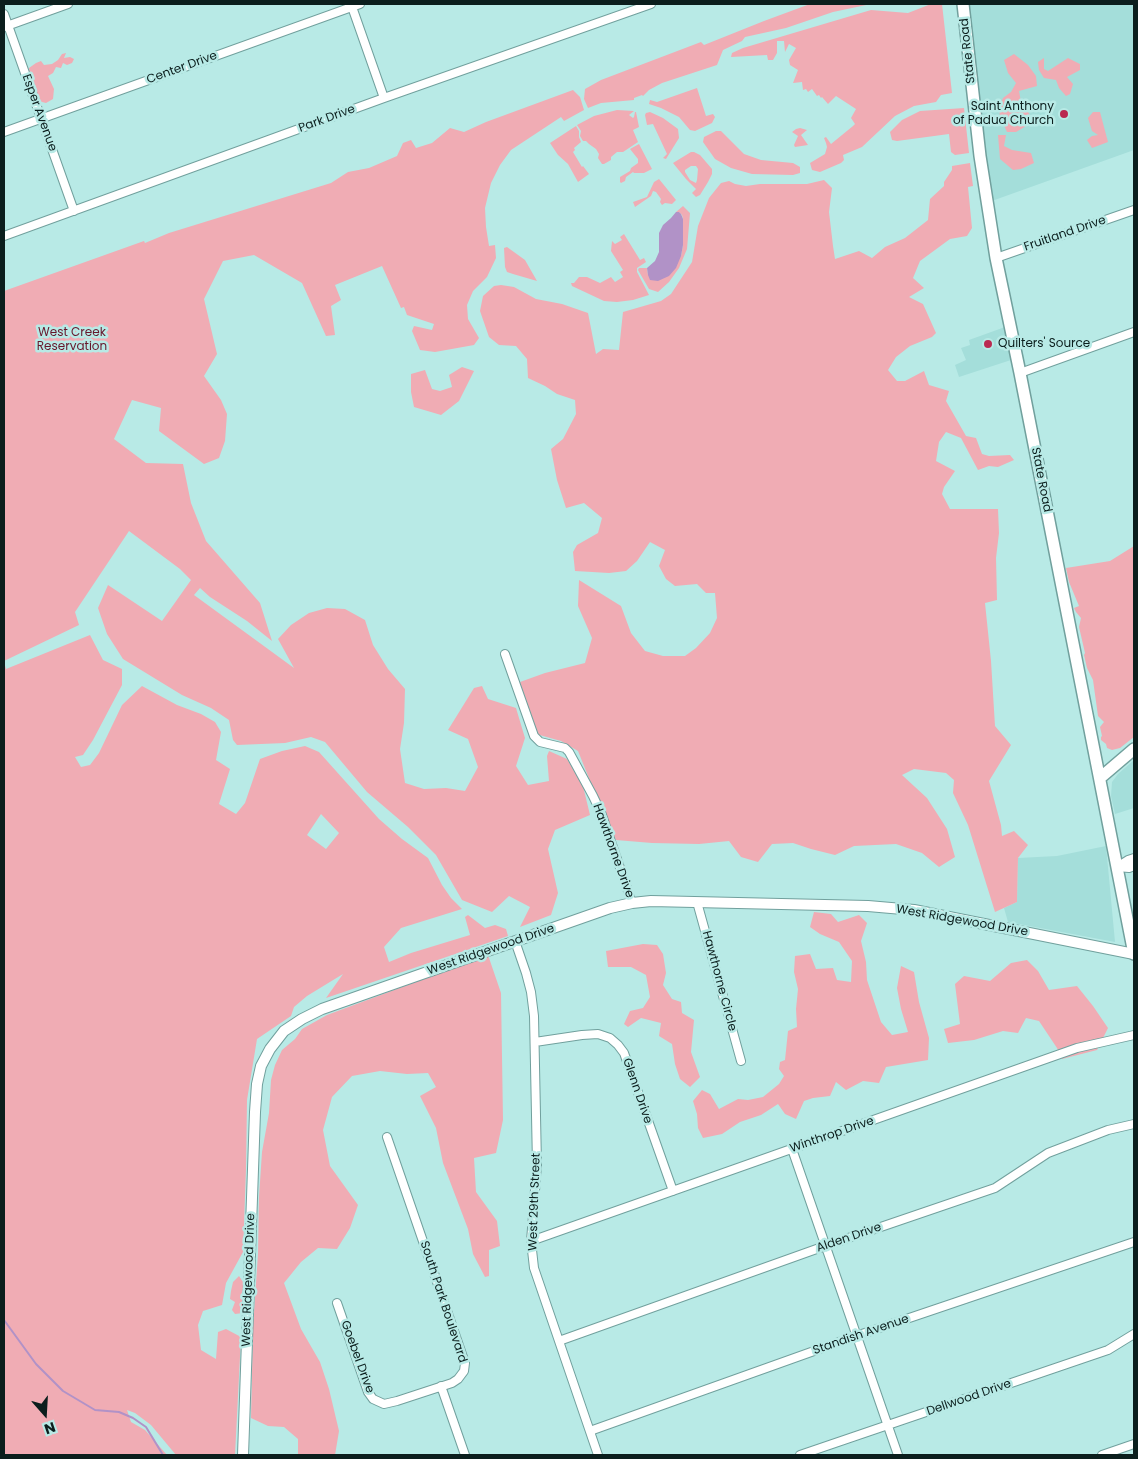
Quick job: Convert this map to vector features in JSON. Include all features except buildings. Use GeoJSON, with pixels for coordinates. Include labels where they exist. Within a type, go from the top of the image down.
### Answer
{"type":"FeatureCollection","features":[{"type":"Feature","properties":{"kind":"main road","name":"State Road"},"geometry":{"type":"LineString","coordinates":[[963,4],[980,156],[996,258],[1134,954]]}},
{"type":"Feature","properties":{"kind":"main road"},"geometry":{"type":"LineString","coordinates":[[1100,778],[1134,749]]}},
{"type":"Feature","properties":{"kind":"street"},"geometry":{"type":"LineString","coordinates":[[6,26],[68,4]]}},
{"type":"Feature","properties":{"kind":"street","name":"Center Drive"},"geometry":{"type":"LineString","coordinates":[[4,132],[351,5],[360,4]]}},
{"type":"Feature","properties":{"kind":"street","name":"Park Drive"},"geometry":{"type":"LineString","coordinates":[[4,236],[384,98],[651,4]]}},
{"type":"Feature","properties":{"kind":"street"},"geometry":{"type":"LineString","coordinates":[[351,5],[384,98]]}},
{"type":"Feature","properties":{"kind":"street","name":"Esper Avenue"},"geometry":{"type":"LineString","coordinates":[[4,14],[6,26],[42,119],[74,211]]}},
{"type":"Feature","properties":{"kind":"street","name":"Fruitland Drive"},"geometry":{"type":"LineString","coordinates":[[996,258],[1134,210]]}},
{"type":"Feature","properties":{"kind":"street"},"geometry":{"type":"LineString","coordinates":[[1020,373],[1134,332]]}},
{"type":"Feature","properties":{"kind":"street","name":"Hawthorne Drive"},"geometry":{"type":"LineString","coordinates":[[505,654],[534,736],[540,742],[565,748],[569,752],[593,796],[602,815],[632,903]]}},
{"type":"Feature","properties":{"kind":"street"},"geometry":{"type":"LineString","coordinates":[[1117,867],[1134,858]]}},
{"type":"Feature","properties":{"kind":"street"},"geometry":{"type":"LineString","coordinates":[[1117,867],[1129,868],[1134,866]]}},
{"type":"Feature","properties":{"kind":"street","name":"West Ridgewood Drive"},"geometry":{"type":"LineString","coordinates":[[244,1455],[255,1112],[259,1074],[265,1058],[273,1045],[284,1032],[302,1018],[610,908],[652,901],[859,906],[914,910],[1134,954]]}},
{"type":"Feature","properties":{"kind":"street","name":"Hawthorne Circle"},"geometry":{"type":"LineString","coordinates":[[697,902],[741,1061]]}},
{"type":"Feature","properties":{"kind":"street","name":"West 29th Street"},"geometry":{"type":"LineString","coordinates":[[515,941],[531,992],[534,1016],[537,1165],[531,1241],[534,1268],[598,1455]]}},
{"type":"Feature","properties":{"kind":"street","name":"Glenn Drive"},"geometry":{"type":"LineString","coordinates":[[535,1042],[582,1034],[598,1034],[610,1038],[618,1045],[624,1053],[673,1191]]}},
{"type":"Feature","properties":{"kind":"street","name":"Winthrop Drive"},"geometry":{"type":"LineString","coordinates":[[531,1241],[1078,1048],[1134,1035]]}},
{"type":"Feature","properties":{"kind":"street","name":"Alden Drive"},"geometry":{"type":"LineString","coordinates":[[559,1341],[825,1246],[996,1188],[1048,1153],[1108,1130],[1134,1124]]}},
{"type":"Feature","properties":{"kind":"street","name":"South Park Boulevard"},"geometry":{"type":"LineString","coordinates":[[387,1137],[465,1362],[464,1371],[458,1379],[441,1386]]}},
{"type":"Feature","properties":{"kind":"street"},"geometry":{"type":"LineString","coordinates":[[792,1149],[898,1455]]}},
{"type":"Feature","properties":{"kind":"street","name":"Standish Avenue"},"geometry":{"type":"LineString","coordinates":[[590,1430],[856,1336],[1134,1242]]}},
{"type":"Feature","properties":{"kind":"street","name":"Goebel Drive"},"geometry":{"type":"LineString","coordinates":[[337,1303],[368,1392],[373,1399],[384,1404],[441,1386]]}},
{"type":"Feature","properties":{"kind":"street","name":"Dellwood Drive"},"geometry":{"type":"LineString","coordinates":[[800,1455],[1108,1350],[1134,1334]]}},
{"type":"Feature","properties":{"kind":"street"},"geometry":{"type":"LineString","coordinates":[[441,1386],[465,1455]]}},
{"type":"Feature","properties":{"kind":"street"},"geometry":{"type":"LineString","coordinates":[[1102,1455],[1134,1444]]}},
{"type":"Feature","properties":{"kind":"shaded area"},"geometry":{"type":"Polygon","coordinates":[[[967,4],[1134,4],[1134,150],[989,202],[967,4]]]}},
{"type":"Feature","properties":{"kind":"shaded area"},"geometry":{"type":"Polygon","coordinates":[[[676,212],[681,214],[683,219],[681,256],[676,268],[669,276],[658,281],[650,280],[647,268],[655,261],[659,252],[659,233],[663,225],[676,212]]]}},
{"type":"Feature","properties":{"kind":"shaded area"},"geometry":{"type":"Polygon","coordinates":[[[1005,327],[1011,360],[959,377],[955,365],[966,360],[961,348],[970,345],[969,340],[1005,327]]]}},
{"type":"Feature","properties":{"kind":"shaded area"},"geometry":{"type":"Polygon","coordinates":[[[1134,760],[1134,808],[1115,814],[1111,796],[1112,782],[1134,760]]]}},
{"type":"Feature","properties":{"kind":"shaded area"},"geometry":{"type":"Polygon","coordinates":[[[1106,846],[1115,942],[1008,922],[1004,908],[1017,902],[1018,858],[1057,856],[1106,846]]]}},
{"type":"Feature","properties":{"kind":"green space"},"geometry":{"type":"Polygon","coordinates":[[[810,4],[871,4],[833,12],[786,28],[745,37],[742,41],[723,50],[717,65],[662,83],[649,90],[643,96],[634,98],[634,100],[601,103],[588,108],[584,99],[585,89],[601,80],[701,42],[704,45],[810,4]]]}},
{"type":"Feature","properties":{"kind":"green space"},"geometry":{"type":"Polygon","coordinates":[[[931,4],[942,4],[952,93],[941,95],[936,102],[914,106],[895,116],[862,147],[843,155],[844,160],[841,163],[820,172],[812,170],[810,163],[825,154],[827,147],[824,138],[826,137],[831,144],[853,126],[855,124],[851,118],[856,109],[836,96],[828,104],[822,97],[817,96],[812,89],[808,92],[806,89],[803,90],[802,82],[793,83],[798,70],[790,65],[789,60],[796,48],[789,44],[785,52],[784,41],[777,41],[777,53],[773,60],[768,60],[767,55],[731,57],[732,53],[743,48],[871,10],[908,13],[931,4]]]}},
{"type":"Feature","properties":{"kind":"green space"},"geometry":{"type":"Polygon","coordinates":[[[66,53],[64,58],[70,57],[74,59],[72,63],[67,65],[63,63],[61,68],[56,67],[53,73],[48,76],[54,89],[53,99],[46,103],[38,101],[29,68],[41,61],[44,65],[52,64],[62,54],[66,53]]]}},
{"type":"Feature","properties":{"kind":"green space"},"geometry":{"type":"Polygon","coordinates":[[[1014,54],[1028,65],[1036,76],[1037,86],[1019,91],[1021,102],[1030,115],[1028,125],[1016,132],[1007,132],[1000,117],[999,107],[1003,98],[1011,92],[1016,83],[1008,73],[1004,60],[1014,54]]]}},
{"type":"Feature","properties":{"kind":"green space"},"geometry":{"type":"Polygon","coordinates":[[[1044,58],[1044,69],[1048,71],[1068,58],[1080,64],[1080,70],[1067,77],[1073,84],[1070,94],[1066,96],[1059,88],[1056,80],[1044,78],[1039,70],[1038,62],[1044,58]]]}},
{"type":"Feature","properties":{"kind":"green space"},"geometry":{"type":"Polygon","coordinates":[[[697,88],[706,116],[713,114],[715,117],[712,123],[695,131],[690,130],[679,117],[649,104],[650,100],[657,102],[697,88]]]}},
{"type":"Feature","properties":{"kind":"green space","name":"West Creek Reservation"},"geometry":{"type":"Polygon","coordinates":[[[573,90],[580,97],[584,110],[564,121],[561,117],[511,150],[500,165],[491,183],[485,208],[486,227],[489,246],[495,245],[496,258],[487,277],[473,291],[467,305],[468,319],[479,338],[474,345],[435,352],[420,350],[412,331],[414,326],[432,330],[434,324],[407,315],[404,307],[401,308],[382,266],[335,285],[341,300],[331,306],[335,335],[326,336],[302,283],[254,255],[223,261],[204,299],[217,354],[204,376],[221,400],[227,414],[225,441],[219,458],[204,464],[159,431],[161,408],[132,400],[114,439],[146,463],[183,464],[191,503],[206,541],[260,603],[272,641],[200,588],[194,595],[294,668],[278,639],[291,625],[309,613],[327,608],[345,609],[365,620],[373,645],[388,669],[405,689],[404,723],[400,749],[405,783],[424,789],[446,788],[465,791],[478,767],[468,739],[448,730],[474,688],[482,686],[488,699],[516,708],[525,738],[516,766],[528,785],[549,781],[547,756],[549,751],[567,759],[583,786],[590,815],[555,830],[548,849],[558,893],[551,915],[520,927],[530,907],[509,896],[492,912],[462,900],[436,855],[408,827],[367,792],[325,742],[311,737],[285,743],[237,745],[233,740],[229,720],[211,708],[182,695],[123,659],[107,634],[98,608],[108,585],[162,621],[191,580],[180,569],[129,531],[75,612],[79,625],[4,661],[4,291],[144,241],[145,243],[169,233],[331,183],[348,172],[369,168],[397,156],[403,143],[411,140],[416,148],[432,143],[450,128],[464,132],[573,90]]]}},
{"type":"Feature","properties":{"kind":"green space"},"geometry":{"type":"Polygon","coordinates":[[[964,108],[969,153],[955,155],[951,152],[949,134],[897,141],[892,140],[890,132],[902,120],[920,111],[964,108]]]}},
{"type":"Feature","properties":{"kind":"green space"},"geometry":{"type":"Polygon","coordinates":[[[617,110],[634,111],[629,115],[633,118],[636,112],[639,127],[633,130],[638,142],[623,152],[617,152],[611,157],[611,160],[602,164],[596,149],[586,141],[583,141],[580,136],[581,131],[577,125],[594,116],[617,110]]]}},
{"type":"Feature","properties":{"kind":"green space"},"geometry":{"type":"Polygon","coordinates":[[[650,112],[663,118],[678,129],[679,138],[666,159],[663,158],[667,154],[653,124],[647,125],[645,115],[650,112]]]}},
{"type":"Feature","properties":{"kind":"green space"},"geometry":{"type":"Polygon","coordinates":[[[1093,112],[1100,112],[1108,142],[1092,148],[1087,140],[1092,136],[1098,135],[1092,131],[1088,118],[1093,112]]]}},
{"type":"Feature","properties":{"kind":"green space"},"geometry":{"type":"Polygon","coordinates":[[[576,126],[581,142],[574,148],[573,152],[582,167],[589,174],[578,182],[568,164],[558,155],[550,143],[576,126]]]}},
{"type":"Feature","properties":{"kind":"green space"},"geometry":{"type":"Polygon","coordinates":[[[800,128],[807,130],[801,135],[808,145],[795,147],[798,136],[792,132],[800,128]]]}},
{"type":"Feature","properties":{"kind":"green space"},"geometry":{"type":"Polygon","coordinates":[[[716,131],[721,131],[744,154],[761,160],[793,163],[800,167],[800,173],[793,175],[752,174],[731,168],[715,159],[703,142],[704,137],[716,131]]]}},
{"type":"Feature","properties":{"kind":"green space"},"geometry":{"type":"Polygon","coordinates":[[[998,135],[1006,135],[1004,146],[1012,150],[1031,153],[1034,163],[1021,169],[1013,170],[1000,159],[998,135]]]}},
{"type":"Feature","properties":{"kind":"green space"},"geometry":{"type":"Polygon","coordinates":[[[639,144],[652,169],[644,173],[633,172],[621,183],[620,177],[638,163],[638,159],[630,149],[639,144]]]}},
{"type":"Feature","properties":{"kind":"green space"},"geometry":{"type":"Polygon","coordinates":[[[694,152],[700,155],[712,169],[712,174],[700,195],[696,197],[692,193],[696,189],[673,163],[694,152]],[[691,166],[685,172],[690,180],[696,183],[698,169],[696,166],[691,166]]]}},
{"type":"Feature","properties":{"kind":"green space"},"geometry":{"type":"Polygon","coordinates":[[[970,163],[973,186],[968,187],[972,228],[967,236],[950,239],[920,261],[913,278],[924,288],[909,297],[923,304],[936,333],[932,337],[910,346],[896,357],[888,370],[897,381],[905,381],[924,371],[929,385],[949,391],[946,401],[966,436],[976,438],[982,454],[989,456],[1010,455],[1014,460],[998,467],[989,466],[978,470],[961,438],[946,432],[939,442],[936,461],[955,471],[944,487],[942,494],[950,509],[998,509],[997,600],[985,603],[995,726],[1011,745],[989,781],[1001,825],[1002,836],[1014,831],[1028,845],[1018,858],[1017,902],[995,912],[968,825],[953,793],[954,780],[946,773],[914,769],[902,775],[927,798],[947,829],[955,857],[939,867],[922,853],[896,844],[854,846],[835,855],[793,843],[772,844],[758,862],[741,857],[729,841],[699,844],[616,840],[607,823],[578,751],[561,741],[536,734],[520,682],[545,673],[585,663],[592,638],[578,606],[579,580],[621,606],[631,633],[645,651],[663,656],[685,656],[696,648],[710,633],[717,618],[715,593],[706,593],[697,584],[675,586],[666,579],[659,566],[665,550],[650,542],[637,561],[626,571],[609,573],[575,571],[573,552],[577,545],[598,533],[602,518],[584,503],[566,508],[557,480],[551,449],[563,439],[576,414],[575,400],[557,394],[528,378],[527,359],[516,346],[499,345],[489,337],[480,311],[483,296],[494,286],[514,287],[536,299],[562,304],[588,313],[596,354],[603,349],[619,350],[623,312],[661,301],[671,294],[692,262],[698,226],[709,198],[721,183],[729,181],[746,186],[760,184],[807,184],[824,180],[832,188],[829,212],[835,259],[859,251],[872,258],[885,247],[905,238],[928,220],[930,199],[944,186],[952,166],[970,163]]]}},
{"type":"Feature","properties":{"kind":"green space"},"geometry":{"type":"Polygon","coordinates":[[[659,179],[676,200],[672,204],[665,203],[662,205],[661,199],[653,191],[651,196],[635,207],[633,202],[647,197],[654,182],[659,179]]]}},
{"type":"Feature","properties":{"kind":"green space"},"geometry":{"type":"Polygon","coordinates":[[[683,206],[690,213],[687,249],[679,268],[669,282],[658,292],[649,289],[638,270],[639,268],[647,268],[648,275],[681,256],[683,219],[679,212],[676,212],[683,206]]]}},
{"type":"Feature","properties":{"kind":"green space"},"geometry":{"type":"Polygon","coordinates":[[[624,234],[640,260],[644,258],[646,262],[637,268],[637,272],[649,295],[633,300],[604,301],[572,286],[571,283],[574,283],[579,277],[587,277],[600,283],[611,277],[615,282],[623,277],[620,272],[623,270],[611,251],[612,241],[615,244],[622,240],[620,237],[624,234]]]}},
{"type":"Feature","properties":{"kind":"green space"},"geometry":{"type":"Polygon","coordinates":[[[507,247],[525,260],[537,281],[507,272],[504,248],[507,247]]]}},
{"type":"Feature","properties":{"kind":"green space"},"geometry":{"type":"Polygon","coordinates":[[[462,367],[474,371],[459,401],[441,415],[414,407],[411,392],[411,374],[425,370],[432,389],[440,391],[452,387],[449,375],[462,367]]]}},
{"type":"Feature","properties":{"kind":"green space"},"geometry":{"type":"Polygon","coordinates":[[[1134,546],[1134,737],[1120,748],[1112,750],[1107,748],[1106,744],[1101,740],[1100,727],[1104,722],[1098,716],[1093,680],[1087,668],[1079,627],[1081,618],[1074,608],[1079,606],[1069,582],[1066,568],[1110,561],[1134,546]]]}},
{"type":"Feature","properties":{"kind":"green space"},"geometry":{"type":"Polygon","coordinates":[[[90,635],[103,660],[122,669],[122,685],[93,740],[83,755],[75,757],[81,767],[90,765],[99,753],[122,705],[142,686],[177,705],[201,714],[215,722],[221,732],[216,760],[230,769],[219,804],[236,814],[245,803],[260,759],[282,751],[305,746],[319,752],[379,819],[428,858],[442,885],[462,909],[401,928],[384,947],[389,962],[411,953],[470,935],[465,917],[468,915],[485,928],[495,925],[506,929],[508,936],[326,998],[343,974],[307,996],[294,1007],[291,1016],[257,1039],[247,1100],[243,1252],[226,1283],[222,1305],[203,1311],[198,1325],[201,1350],[216,1359],[218,1332],[226,1329],[241,1337],[235,1455],[176,1455],[151,1425],[135,1413],[127,1410],[131,1422],[145,1430],[167,1455],[4,1455],[4,662],[6,669],[90,635]],[[321,814],[307,835],[326,849],[339,833],[321,814]]]}},
{"type":"Feature","properties":{"kind":"green space"},"geometry":{"type":"Polygon","coordinates":[[[814,912],[831,914],[838,922],[859,915],[867,923],[861,941],[866,962],[867,980],[881,1022],[892,1035],[908,1032],[897,988],[901,966],[914,972],[919,1002],[929,1038],[928,1060],[886,1067],[879,1083],[863,1081],[846,1090],[836,1082],[830,1096],[804,1101],[796,1119],[785,1114],[778,1104],[761,1115],[740,1122],[722,1134],[703,1138],[698,1128],[697,1114],[693,1101],[702,1090],[710,1094],[719,1109],[738,1099],[748,1100],[763,1097],[779,1084],[784,1076],[779,1069],[780,1062],[785,1060],[788,1031],[797,1027],[798,989],[794,972],[795,956],[810,954],[816,969],[833,968],[837,980],[851,982],[852,961],[839,942],[820,934],[810,927],[814,912]]]}},
{"type":"Feature","properties":{"kind":"green space"},"geometry":{"type":"Polygon","coordinates":[[[643,944],[657,945],[663,954],[666,973],[663,985],[672,999],[681,1002],[682,1013],[694,1020],[691,1052],[700,1077],[690,1087],[680,1079],[675,1064],[672,1044],[659,1036],[661,1023],[641,1018],[628,1027],[624,1024],[630,1011],[643,1008],[650,997],[646,975],[631,967],[608,967],[606,951],[643,944]]]}},
{"type":"Feature","properties":{"kind":"green space"},"geometry":{"type":"Polygon","coordinates":[[[488,955],[501,993],[503,1120],[496,1153],[474,1158],[476,1192],[497,1221],[500,1246],[489,1250],[489,1276],[485,1277],[473,1254],[468,1229],[443,1163],[436,1128],[420,1096],[436,1087],[428,1073],[407,1074],[380,1071],[352,1076],[332,1097],[323,1130],[330,1166],[358,1205],[350,1228],[337,1249],[318,1248],[301,1262],[284,1283],[301,1329],[320,1362],[329,1389],[339,1431],[335,1455],[298,1455],[298,1439],[284,1427],[268,1426],[251,1418],[253,1327],[262,1152],[269,1113],[271,1080],[275,1065],[282,1050],[295,1039],[302,1029],[327,1015],[488,955]]]}},
{"type":"Feature","properties":{"kind":"green space"},"geometry":{"type":"Polygon","coordinates":[[[1027,960],[1038,971],[1049,990],[1077,986],[1093,1006],[1108,1028],[1097,1050],[1062,1059],[1039,1021],[1026,1018],[1018,1033],[1003,1031],[974,1040],[948,1043],[944,1029],[960,1024],[955,984],[964,976],[990,981],[1011,963],[1027,960]]]}},
{"type":"Feature","properties":{"kind":"green space"},"geometry":{"type":"Polygon","coordinates":[[[239,1276],[245,1285],[241,1295],[244,1304],[243,1313],[235,1314],[232,1310],[235,1302],[230,1299],[233,1282],[239,1276]]]}},
{"type":"Feature","properties":{"kind":"waterway"},"geometry":{"type":"LineString","coordinates":[[4,1320],[36,1364],[63,1391],[95,1410],[119,1412],[133,1418],[146,1427],[163,1455]]}},
{"type":"Feature","properties":{"kind":"place","name":"Saint Anthony of Padua Church"},"geometry":{"type":"Point","coordinates":[1064,114]}},
{"type":"Feature","properties":{"kind":"place","name":"Quilters' Source"},"geometry":{"type":"Point","coordinates":[988,344]}}]}
